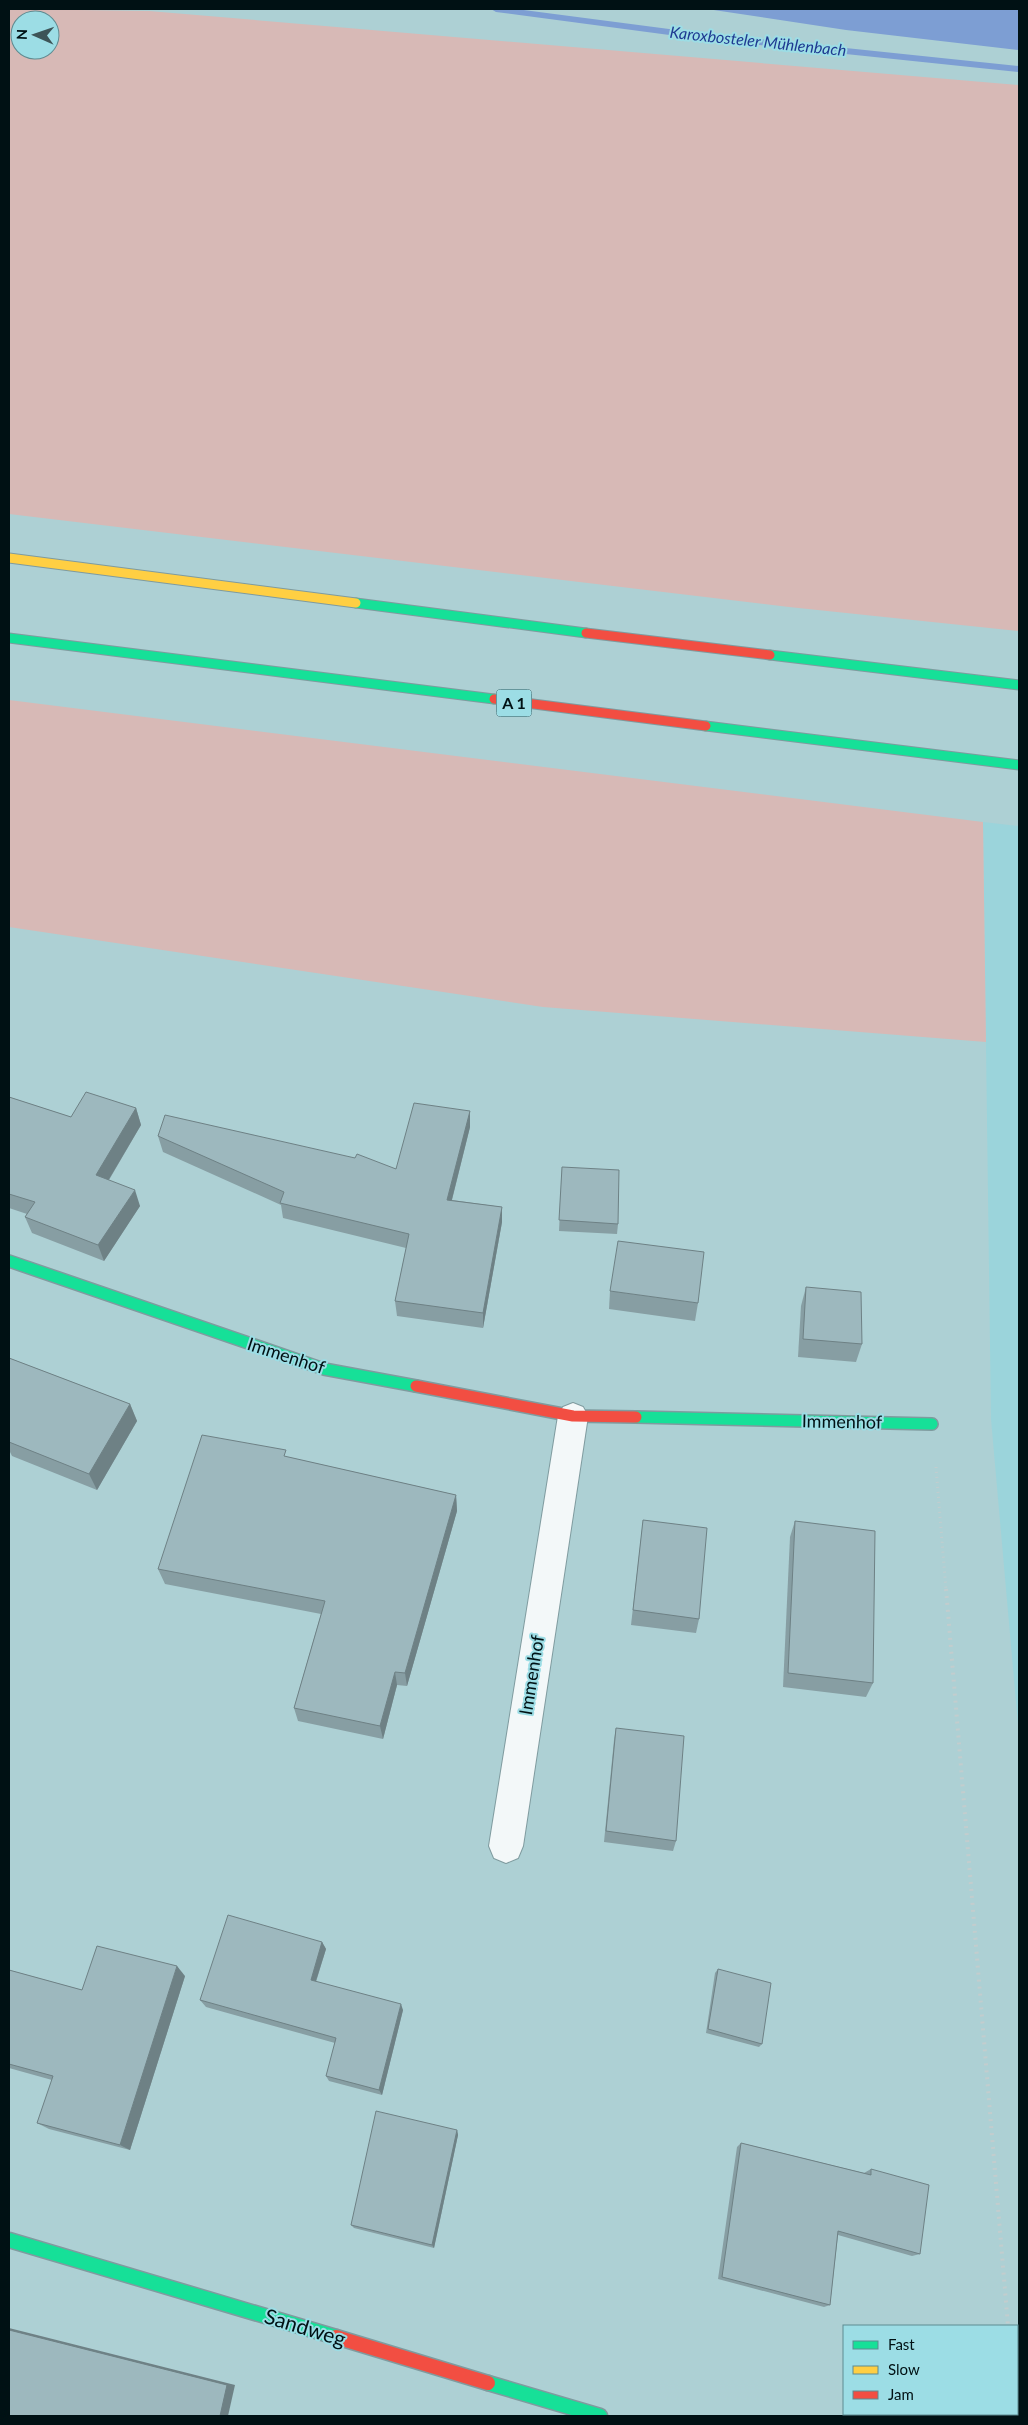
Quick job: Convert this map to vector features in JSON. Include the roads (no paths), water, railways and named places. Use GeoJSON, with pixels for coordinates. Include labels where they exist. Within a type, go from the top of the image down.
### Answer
{"type":"FeatureCollection","features":[{"type":"Feature","properties":{"kind":"main road"},"geometry":{"type":"LineString","coordinates":[[9,558],[493,621],[1019,684]]}},
{"type":"Feature","properties":{"kind":"main road","name":"A 1"},"geometry":{"type":"LineString","coordinates":[[9,638],[1019,765]]}},
{"type":"Feature","properties":{"kind":"main road","name":"Immenhof"},"geometry":{"type":"LineString","coordinates":[[9,1261],[324,1369],[573,1416],[932,1424]]}},
{"type":"Feature","properties":{"kind":"main road","name":"Sandweg"},"geometry":{"type":"LineString","coordinates":[[9,2240],[600,2416]]}},
{"type":"Feature","properties":{"kind":"street","name":"Immenhof"},"geometry":{"type":"LineString","coordinates":[[506,1846],[573,1416]]}},
{"type":"Feature","properties":{"kind":"waterway","name":"Karoxbosteler Mühlenbach"},"geometry":{"type":"LineString","coordinates":[[496,9],[692,35],[1019,69]]}}]}
